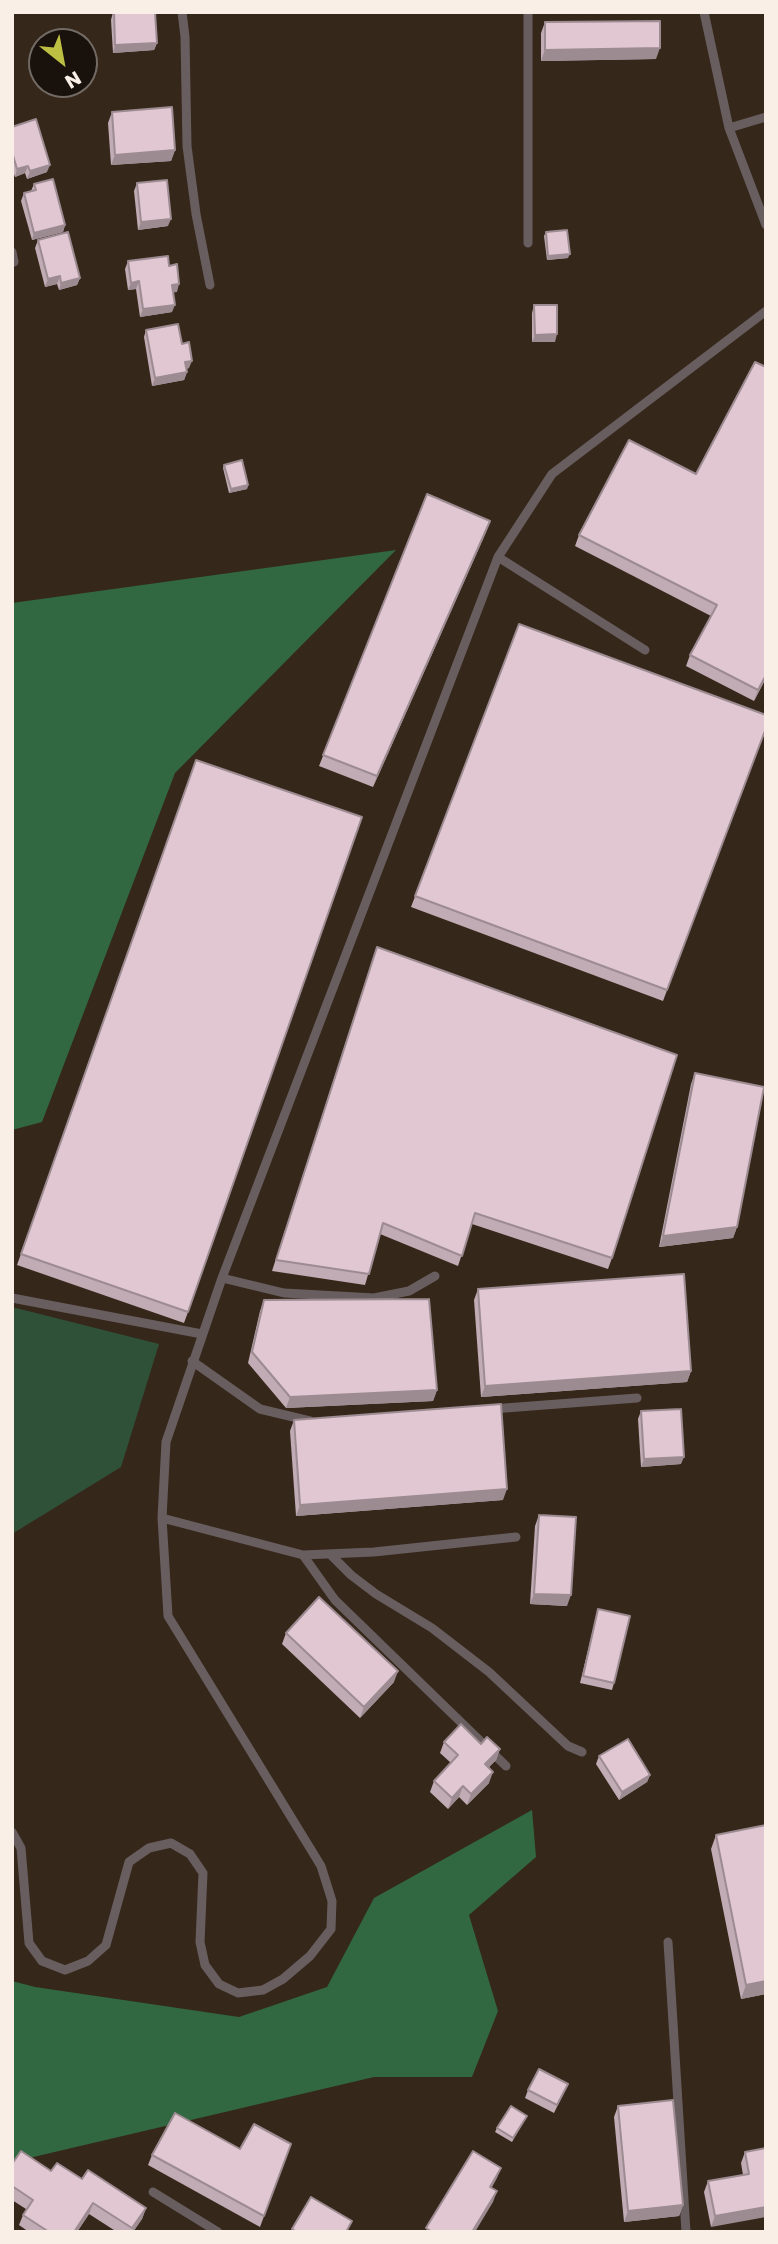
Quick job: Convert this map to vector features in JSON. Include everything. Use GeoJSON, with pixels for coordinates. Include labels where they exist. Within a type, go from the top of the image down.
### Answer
{"type":"FeatureCollection","features":[{"type":"Feature","properties":{"kind":"lane"},"geometry":{"type":"LineString","coordinates":[[182,12],[187,146],[196,214],[210,285]]}},
{"type":"Feature","properties":{"kind":"lane"},"geometry":{"type":"LineString","coordinates":[[528,12],[528,243]]}},
{"type":"Feature","properties":{"kind":"lane"},"geometry":{"type":"LineString","coordinates":[[704,12],[729,128],[766,225]]}},
{"type":"Feature","properties":{"kind":"lane"},"geometry":{"type":"LineString","coordinates":[[729,128],[766,117]]}},
{"type":"Feature","properties":{"kind":"lane"},"geometry":{"type":"LineString","coordinates":[[12,1832],[21,1848],[29,1943],[42,1961],[65,1970],[88,1961],[106,1945],[130,1862],[149,1848],[171,1843],[190,1854],[203,1873],[200,1942],[205,1965],[219,1984],[238,1993],[263,1990],[283,1979],[310,1956],[331,1929],[332,1901],[321,1866],[168,1616],[162,1518],[166,1442],[222,1278],[498,557],[552,474],[766,311]]}},
{"type":"Feature","properties":{"kind":"lane"},"geometry":{"type":"LineString","coordinates":[[498,557],[645,650]]}},
{"type":"Feature","properties":{"kind":"lane"},"geometry":{"type":"LineString","coordinates":[[222,1278],[284,1293],[374,1298],[409,1291],[435,1276]]}},
{"type":"Feature","properties":{"kind":"lane"},"geometry":{"type":"LineString","coordinates":[[12,1297],[202,1334]]}},
{"type":"Feature","properties":{"kind":"lane"},"geometry":{"type":"LineString","coordinates":[[192,1361],[260,1409],[309,1421],[321,1421]]}},
{"type":"Feature","properties":{"kind":"lane"},"geometry":{"type":"LineString","coordinates":[[485,1409],[636,1398]]}},
{"type":"Feature","properties":{"kind":"lane"},"geometry":{"type":"LineString","coordinates":[[162,1518],[303,1555],[374,1552],[516,1537]]}},
{"type":"Feature","properties":{"kind":"lane"},"geometry":{"type":"LineString","coordinates":[[330,1554],[359,1581],[432,1628],[489,1672],[568,1746],[582,1752]]}},
{"type":"Feature","properties":{"kind":"lane"},"geometry":{"type":"LineString","coordinates":[[303,1555],[335,1600],[506,1766]]}},
{"type":"Feature","properties":{"kind":"lane"},"geometry":{"type":"LineString","coordinates":[[668,1941],[686,2232]]}},
{"type":"Feature","properties":{"kind":"lane"},"geometry":{"type":"LineString","coordinates":[[153,2192],[218,2232]]}},
{"type":"Feature","properties":{"kind":"green space"},"geometry":{"type":"Polygon","coordinates":[[[396,550],[175,773],[42,1122],[12,1130],[12,603],[396,550]]]}},
{"type":"Feature","properties":{"kind":"green space"},"geometry":{"type":"Polygon","coordinates":[[[12,1307],[159,1344],[121,1467],[12,1534],[12,1307]]]}},
{"type":"Feature","properties":{"kind":"green space"},"geometry":{"type":"Polygon","coordinates":[[[532,1810],[536,1857],[469,1915],[498,2011],[472,2077],[374,2077],[12,2162],[12,1981],[35,1987],[239,2017],[327,1987],[374,1898],[532,1810]]]}},
{"type":"Feature","properties":{"kind":"building"},"geometry":{"type":"Polygon","coordinates":[[[114,12],[155,12],[157,43],[115,45],[114,12]]]}},
{"type":"Feature","properties":{"kind":"building"},"geometry":{"type":"Polygon","coordinates":[[[660,21],[660,48],[545,50],[545,22],[660,21]]]}},
{"type":"Feature","properties":{"kind":"building"},"geometry":{"type":"Polygon","coordinates":[[[172,107],[175,150],[115,155],[112,112],[172,107]]]}},
{"type":"Feature","properties":{"kind":"building"},"geometry":{"type":"Polygon","coordinates":[[[36,119],[50,165],[30,171],[28,166],[17,169],[12,152],[12,127],[36,119]]]}},
{"type":"Feature","properties":{"kind":"building"},"geometry":{"type":"Polygon","coordinates":[[[53,179],[65,225],[34,233],[24,193],[36,190],[34,184],[53,179]]]}},
{"type":"Feature","properties":{"kind":"building"},"geometry":{"type":"Polygon","coordinates":[[[167,180],[171,219],[141,222],[137,183],[167,180]]]}},
{"type":"Feature","properties":{"kind":"building"},"geometry":{"type":"Polygon","coordinates":[[[567,230],[570,254],[548,256],[546,232],[567,230]]]}},
{"type":"Feature","properties":{"kind":"building"},"geometry":{"type":"Polygon","coordinates":[[[68,232],[80,278],[61,283],[60,276],[48,279],[38,240],[68,232]]]}},
{"type":"Feature","properties":{"kind":"building"},"geometry":{"type":"Polygon","coordinates":[[[168,256],[169,266],[177,264],[179,284],[172,285],[175,305],[143,309],[139,281],[131,283],[128,261],[168,256]]]}},
{"type":"Feature","properties":{"kind":"building"},"geometry":{"type":"Polygon","coordinates":[[[534,305],[557,305],[557,334],[535,335],[534,305]]]}},
{"type":"Feature","properties":{"kind":"building"},"geometry":{"type":"Polygon","coordinates":[[[178,324],[182,344],[189,342],[192,361],[185,362],[187,372],[155,378],[146,330],[178,324]]]}},
{"type":"Feature","properties":{"kind":"building"},"geometry":{"type":"Polygon","coordinates":[[[755,362],[766,367],[766,675],[758,690],[690,655],[717,605],[579,535],[629,440],[696,474],[755,362]]]}},
{"type":"Feature","properties":{"kind":"building"},"geometry":{"type":"Polygon","coordinates":[[[242,460],[248,485],[231,489],[224,465],[242,460]]]}},
{"type":"Feature","properties":{"kind":"building"},"geometry":{"type":"Polygon","coordinates":[[[427,494],[490,521],[377,776],[323,755],[427,494]]]}},
{"type":"Feature","properties":{"kind":"building"},"geometry":{"type":"Polygon","coordinates":[[[519,624],[766,715],[766,728],[667,990],[415,896],[519,624]]]}},
{"type":"Feature","properties":{"kind":"building"},"geometry":{"type":"Polygon","coordinates":[[[196,760],[362,817],[188,1312],[21,1254],[196,760]]]}},
{"type":"Feature","properties":{"kind":"building"},"geometry":{"type":"Polygon","coordinates":[[[377,947],[677,1055],[612,1258],[475,1213],[462,1256],[383,1223],[369,1274],[276,1260],[377,947]]]}},
{"type":"Feature","properties":{"kind":"building"},"geometry":{"type":"Polygon","coordinates":[[[695,1073],[764,1087],[737,1227],[663,1236],[695,1073]]]}},
{"type":"Feature","properties":{"kind":"building"},"geometry":{"type":"Polygon","coordinates":[[[684,1274],[691,1371],[485,1386],[478,1289],[684,1274]]]}},
{"type":"Feature","properties":{"kind":"building"},"geometry":{"type":"Polygon","coordinates":[[[429,1299],[437,1390],[290,1397],[252,1352],[264,1300],[429,1299]]]}},
{"type":"Feature","properties":{"kind":"building"},"geometry":{"type":"Polygon","coordinates":[[[501,1404],[507,1489],[300,1505],[294,1420],[501,1404]]]}},
{"type":"Feature","properties":{"kind":"building"},"geometry":{"type":"Polygon","coordinates":[[[681,1409],[684,1457],[644,1459],[641,1411],[681,1409]]]}},
{"type":"Feature","properties":{"kind":"building"},"geometry":{"type":"Polygon","coordinates":[[[539,1515],[576,1517],[571,1595],[534,1594],[539,1515]]]}},
{"type":"Feature","properties":{"kind":"building"},"geometry":{"type":"Polygon","coordinates":[[[319,1597],[398,1671],[364,1707],[286,1633],[319,1597]]]}},
{"type":"Feature","properties":{"kind":"building"},"geometry":{"type":"Polygon","coordinates":[[[598,1609],[630,1616],[614,1683],[583,1676],[598,1609]]]}},
{"type":"Feature","properties":{"kind":"building"},"geometry":{"type":"Polygon","coordinates":[[[461,1724],[481,1744],[487,1737],[500,1749],[485,1764],[493,1772],[471,1794],[463,1786],[452,1798],[434,1781],[458,1755],[444,1742],[461,1724]]]}},
{"type":"Feature","properties":{"kind":"building"},"geometry":{"type":"Polygon","coordinates":[[[628,1739],[650,1775],[622,1792],[599,1756],[628,1739]]]}},
{"type":"Feature","properties":{"kind":"building"},"geometry":{"type":"Polygon","coordinates":[[[766,1825],[766,1981],[746,1985],[716,1835],[766,1825]]]}},
{"type":"Feature","properties":{"kind":"building"},"geometry":{"type":"Polygon","coordinates":[[[539,2069],[568,2084],[557,2105],[528,2090],[539,2069]]]}},
{"type":"Feature","properties":{"kind":"building"},"geometry":{"type":"Polygon","coordinates":[[[673,2100],[683,2205],[628,2211],[618,2106],[673,2100]]]}},
{"type":"Feature","properties":{"kind":"building"},"geometry":{"type":"Polygon","coordinates":[[[511,2106],[527,2116],[513,2138],[497,2128],[511,2106]]]}},
{"type":"Feature","properties":{"kind":"building"},"geometry":{"type":"Polygon","coordinates":[[[175,2113],[240,2149],[254,2124],[291,2144],[264,2216],[152,2155],[175,2113]]]}},
{"type":"Feature","properties":{"kind":"building"},"geometry":{"type":"Polygon","coordinates":[[[766,2148],[766,2207],[715,2216],[708,2181],[749,2174],[745,2152],[766,2148]]]}},
{"type":"Feature","properties":{"kind":"building"},"geometry":{"type":"Polygon","coordinates":[[[21,2151],[51,2171],[57,2163],[82,2179],[88,2170],[146,2208],[132,2228],[93,2203],[74,2232],[49,2232],[23,2215],[33,2200],[12,2186],[12,2164],[21,2151]]]}},
{"type":"Feature","properties":{"kind":"building"},"geometry":{"type":"Polygon","coordinates":[[[473,2151],[501,2168],[490,2187],[497,2191],[472,2232],[432,2232],[426,2228],[473,2151]]]}},
{"type":"Feature","properties":{"kind":"building"},"geometry":{"type":"Polygon","coordinates":[[[311,2197],[352,2221],[346,2232],[297,2232],[292,2229],[311,2197]]]}}]}
